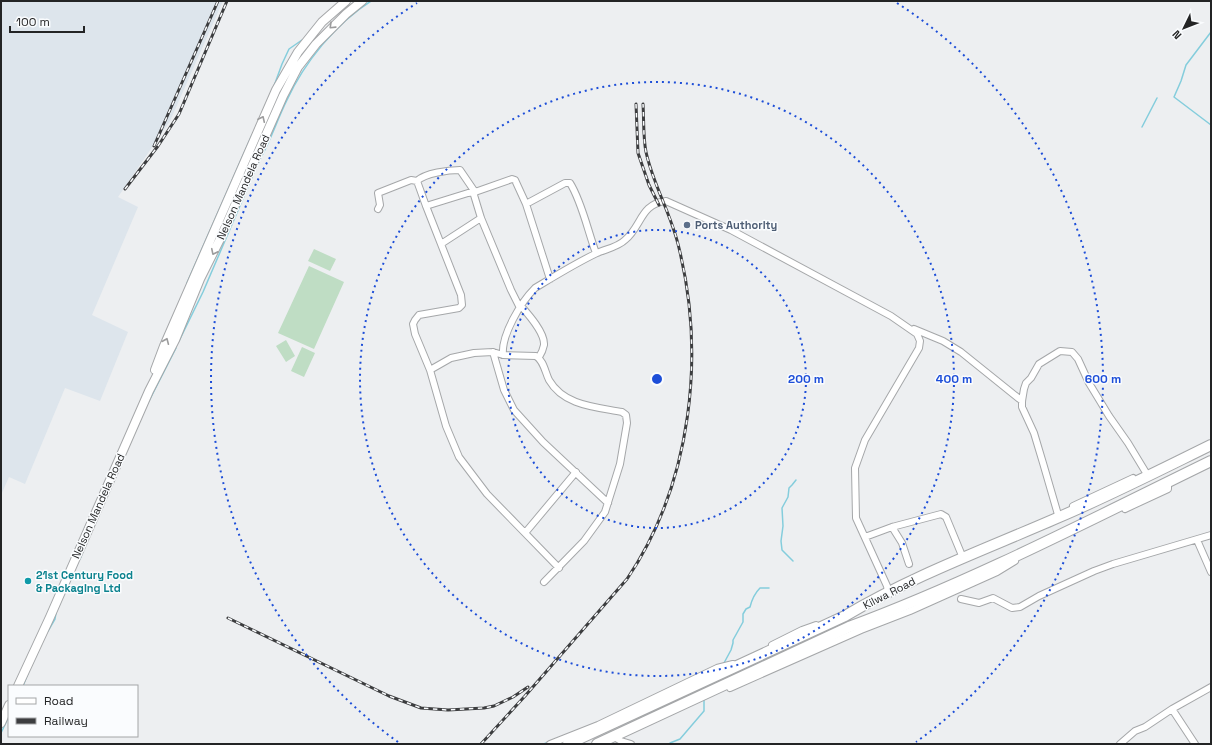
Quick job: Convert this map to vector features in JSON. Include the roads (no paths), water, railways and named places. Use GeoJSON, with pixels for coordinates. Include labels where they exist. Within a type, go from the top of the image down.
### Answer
{"type":"FeatureCollection","features":[{"type":"Feature","properties":{"kind":"highway","name":"Kilwa Road"},"geometry":{"type":"LineString","coordinates":[[568,744],[696,681],[845,616],[888,591],[963,556],[1058,515],[1211,445]]}},
{"type":"Feature","properties":{"kind":"highway","name":"Kilwa Road"},"geometry":{"type":"LineString","coordinates":[[597,744],[612,740],[849,627],[988,570],[1211,461]]}},
{"type":"Feature","properties":{"kind":"main road","name":"Nelson Mandela Road"},"geometry":{"type":"LineString","coordinates":[[149,391],[164,346],[276,90],[298,52],[322,22],[346,1]]}},
{"type":"Feature","properties":{"kind":"main road","name":"Nelson Mandela Road"},"geometry":{"type":"LineString","coordinates":[[18,685],[50,617],[149,391],[175,340],[200,279],[220,239],[283,96],[298,66],[329,29],[362,1]]}},
{"type":"Feature","properties":{"kind":"main road"},"geometry":{"type":"LineString","coordinates":[[1,723],[8,707]]}},
{"type":"Feature","properties":{"kind":"street"},"geometry":{"type":"LineString","coordinates":[[378,209],[380,205],[378,193],[409,181],[417,181],[420,178],[432,174],[460,170],[475,192],[474,195],[481,218],[512,294],[520,307],[536,326],[544,340],[543,350],[539,357]]}},
{"type":"Feature","properties":{"kind":"street"},"geometry":{"type":"LineString","coordinates":[[426,206],[475,192],[512,179],[516,180],[526,204],[550,279]]}},
{"type":"Feature","properties":{"kind":"street"},"geometry":{"type":"LineString","coordinates":[[417,181],[461,295],[462,305],[459,308],[419,315],[413,324],[415,334],[430,370],[446,426],[459,457],[487,494],[559,568]]}},
{"type":"Feature","properties":{"kind":"street"},"geometry":{"type":"LineString","coordinates":[[526,204],[565,183],[570,183],[588,226],[596,253]]}},
{"type":"Feature","properties":{"kind":"street"},"geometry":{"type":"LineString","coordinates":[[503,355],[502,349],[505,335],[520,307],[535,288],[596,253],[625,240],[650,207],[658,202],[666,202],[731,230],[891,316],[917,334],[920,341],[919,348],[865,440],[856,468],[856,518],[888,591]]}},
{"type":"Feature","properties":{"kind":"street"},"geometry":{"type":"LineString","coordinates":[[441,244],[481,218]]}},
{"type":"Feature","properties":{"kind":"street"},"geometry":{"type":"LineString","coordinates":[[907,327],[943,341],[961,352],[1022,400]]}},
{"type":"Feature","properties":{"kind":"street"},"geometry":{"type":"LineString","coordinates":[[1058,515],[1034,433],[1022,407],[1022,400],[1026,383],[1039,364],[1060,351],[1072,352],[1078,359],[1109,416],[1147,474],[1211,441]]}},
{"type":"Feature","properties":{"kind":"street"},"geometry":{"type":"LineString","coordinates":[[430,370],[447,360],[474,353],[492,352],[503,355],[531,355],[539,357]]}},
{"type":"Feature","properties":{"kind":"street"},"geometry":{"type":"LineString","coordinates":[[492,352],[504,390],[514,410],[543,442],[608,503]]}},
{"type":"Feature","properties":{"kind":"street"},"geometry":{"type":"LineString","coordinates":[[539,357],[550,381],[562,394],[586,406],[622,412],[626,415],[627,423],[620,464],[605,512],[576,550],[544,582]]}},
{"type":"Feature","properties":{"kind":"street"},"geometry":{"type":"LineString","coordinates":[[525,533],[576,472]]}},
{"type":"Feature","properties":{"kind":"street"},"geometry":{"type":"LineString","coordinates":[[865,537],[892,527],[943,514],[963,556]]}},
{"type":"Feature","properties":{"kind":"street"},"geometry":{"type":"LineString","coordinates":[[892,527],[902,543],[909,564]]}},
{"type":"Feature","properties":{"kind":"street"},"geometry":{"type":"LineString","coordinates":[[961,599],[979,603],[993,598],[1012,608],[1020,607],[1039,596],[1094,571],[1211,535]]}},
{"type":"Feature","properties":{"kind":"street"},"geometry":{"type":"LineString","coordinates":[[1197,540],[1211,572]]}},
{"type":"Feature","properties":{"kind":"street"},"geometry":{"type":"LineString","coordinates":[[550,744],[598,725],[696,681]]}},
{"type":"Feature","properties":{"kind":"street"},"geometry":{"type":"LineString","coordinates":[[1120,744],[1135,731],[1145,727],[1172,709],[1211,687]]}},
{"type":"Feature","properties":{"kind":"street"},"geometry":{"type":"LineString","coordinates":[[1172,709],[1195,744]]}},
{"type":"Feature","properties":{"kind":"street"},"geometry":{"type":"LineString","coordinates":[[612,740],[631,744]]}},
{"type":"Feature","properties":{"kind":"waterway"},"geometry":{"type":"LineString","coordinates":[[179,341],[203,292],[260,159],[294,86],[302,72],[322,45],[358,10],[371,1]]}},
{"type":"Feature","properties":{"kind":"waterway"},"geometry":{"type":"LineString","coordinates":[[1211,32],[1186,65],[1174,97],[1211,125]]}},
{"type":"Feature","properties":{"kind":"waterway"},"geometry":{"type":"LineString","coordinates":[[274,86],[289,49],[302,40]]}},
{"type":"Feature","properties":{"kind":"waterway"},"geometry":{"type":"LineString","coordinates":[[1142,127],[1157,98]]}},
{"type":"Feature","properties":{"kind":"waterway"},"geometry":{"type":"LineString","coordinates":[[187,283],[252,135]]}},
{"type":"Feature","properties":{"kind":"waterway"},"geometry":{"type":"LineString","coordinates":[[149,401],[176,348]]}},
{"type":"Feature","properties":{"kind":"waterway"},"geometry":{"type":"LineString","coordinates":[[793,561],[782,550],[782,508],[788,497],[789,488],[796,480]]}},
{"type":"Feature","properties":{"kind":"waterway"},"geometry":{"type":"LineString","coordinates":[[80,559],[83,551]]}},
{"type":"Feature","properties":{"kind":"waterway"},"geometry":{"type":"LineString","coordinates":[[724,663],[731,650],[733,640],[743,622],[743,614],[746,609],[750,607],[756,592],[760,588],[769,588]]}},
{"type":"Feature","properties":{"kind":"waterway"},"geometry":{"type":"LineString","coordinates":[[48,631],[55,619],[56,613]]}},
{"type":"Feature","properties":{"kind":"waterway"},"geometry":{"type":"LineString","coordinates":[[23,685],[28,673]]}},
{"type":"Feature","properties":{"kind":"waterway"},"geometry":{"type":"LineString","coordinates":[[670,743],[671,744],[670,743],[680,739],[704,711],[704,700]]}},
{"type":"Feature","properties":{"kind":"waterway"},"geometry":{"type":"LineString","coordinates":[[1,733],[8,718]]}},
{"type":"Feature","properties":{"kind":"railway"},"geometry":{"type":"LineString","coordinates":[[154,146],[218,1]]}},
{"type":"Feature","properties":{"kind":"railway"},"geometry":{"type":"LineString","coordinates":[[125,189],[158,146],[179,114],[227,1]]}},
{"type":"Feature","properties":{"kind":"railway"},"geometry":{"type":"LineString","coordinates":[[636,104],[638,153],[649,185],[659,205]]}},
{"type":"Feature","properties":{"kind":"railway"},"geometry":{"type":"LineString","coordinates":[[481,744],[627,579],[649,542],[666,502],[679,460],[687,417],[691,373],[691,329],[687,286],[675,232],[649,164],[646,152],[643,104]]}},
{"type":"Feature","properties":{"kind":"railway"},"geometry":{"type":"LineString","coordinates":[[228,618],[389,696],[421,708],[448,710],[484,708],[494,706],[513,697],[528,687]]}},
{"type":"Feature","properties":{"kind":"place","name":"Ports Authority"},"geometry":{"type":"Point","coordinates":[687,225]}},
{"type":"Feature","properties":{"kind":"place","name":"21st Century Food & Packaging Ltd"},"geometry":{"type":"Point","coordinates":[28,581]}}]}
